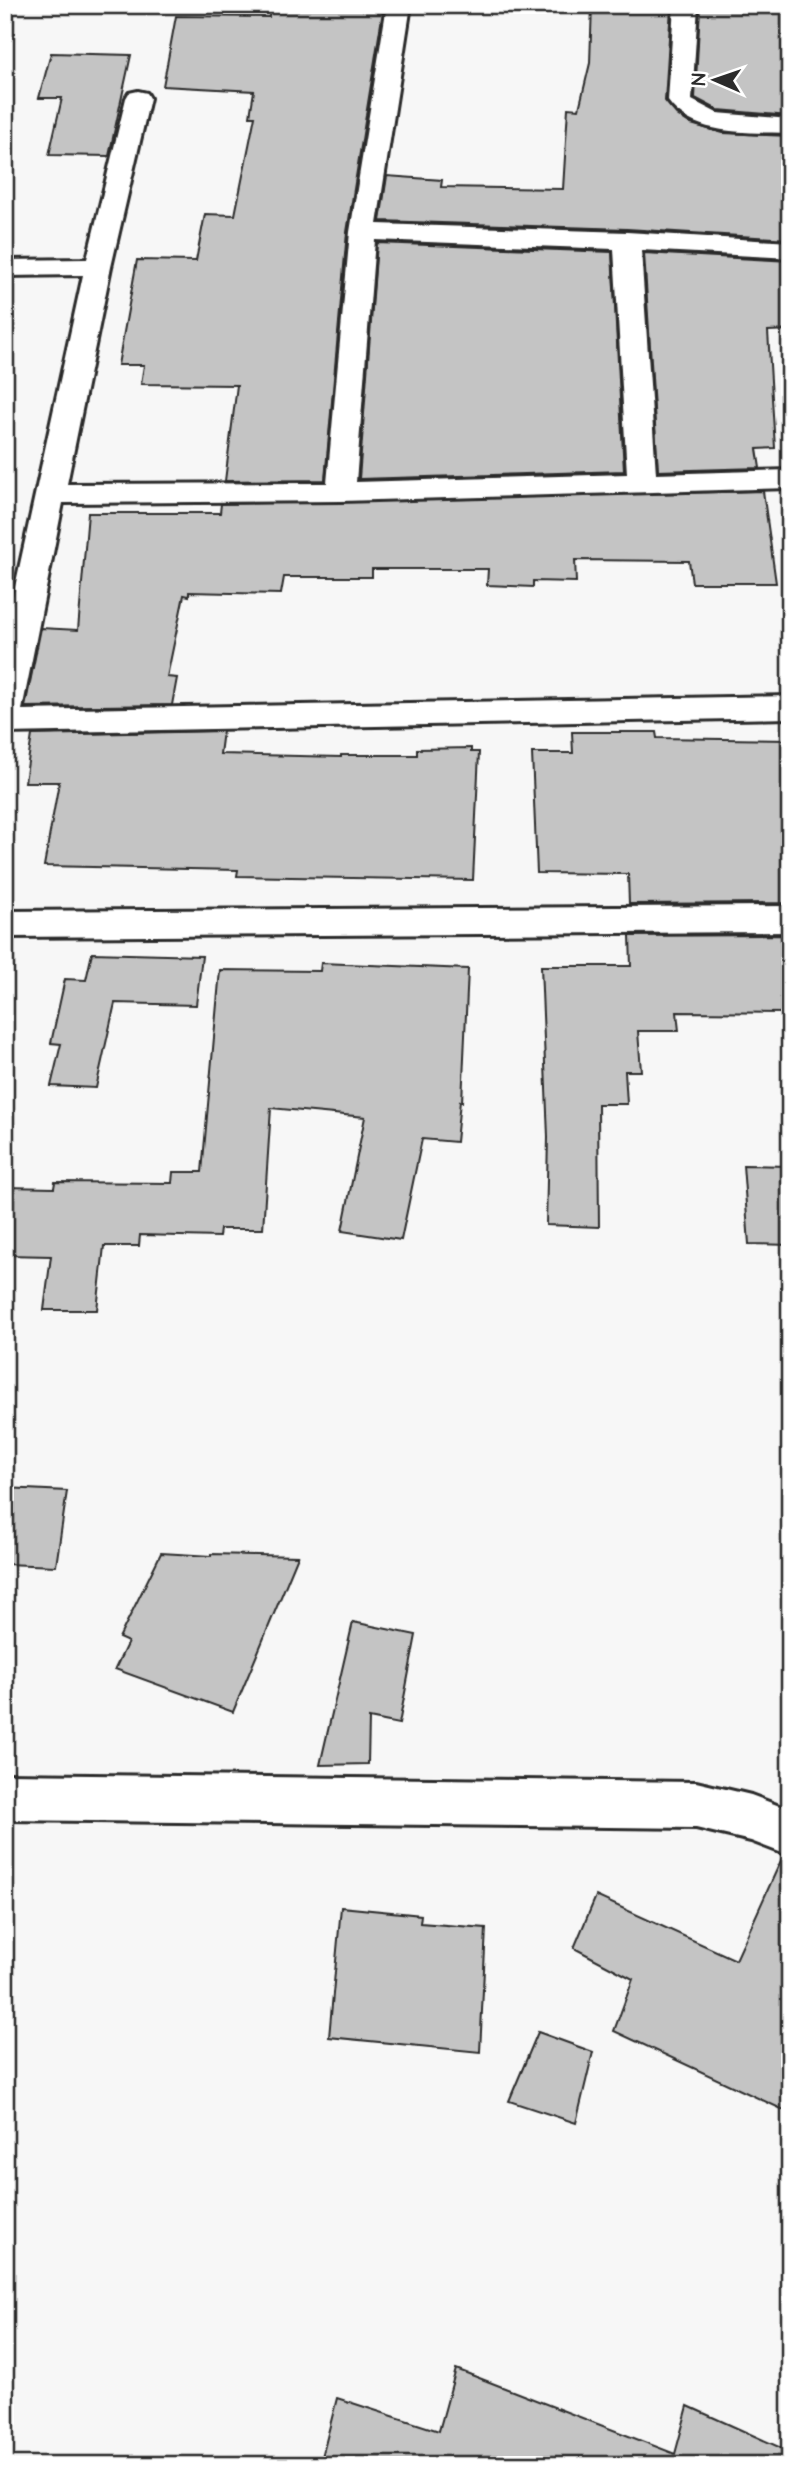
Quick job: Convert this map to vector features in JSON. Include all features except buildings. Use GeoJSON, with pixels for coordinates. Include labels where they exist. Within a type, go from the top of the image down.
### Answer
{"type":"FeatureCollection","features":[{"type":"Feature","properties":{"kind":"street"},"geometry":{"type":"LineString","coordinates":[[341,492],[363,232],[399,5]]}},
{"type":"Feature","properties":{"kind":"street"},"geometry":{"type":"LineString","coordinates":[[686,5],[680,102],[685,110],[697,117],[713,120],[790,126]]}},
{"type":"Feature","properties":{"kind":"street"},"geometry":{"type":"LineString","coordinates":[[138,98],[48,494],[9,688],[5,722],[790,707]]}},
{"type":"Feature","properties":{"kind":"street"},"geometry":{"type":"LineString","coordinates":[[363,232],[627,240],[790,250]]}},
{"type":"Feature","properties":{"kind":"street"},"geometry":{"type":"LineString","coordinates":[[627,240],[642,482]]}},
{"type":"Feature","properties":{"kind":"street"},"geometry":{"type":"LineString","coordinates":[[5,268],[98,267]]}},
{"type":"Feature","properties":{"kind":"street"},"geometry":{"type":"LineString","coordinates":[[48,494],[341,492],[790,480]]}},
{"type":"Feature","properties":{"kind":"street"},"geometry":{"type":"LineString","coordinates":[[5,924],[790,919]]}},
{"type":"Feature","properties":{"kind":"street"},"geometry":{"type":"LineString","coordinates":[[5,1797],[696,1805],[751,1818],[790,1833]]}}]}
